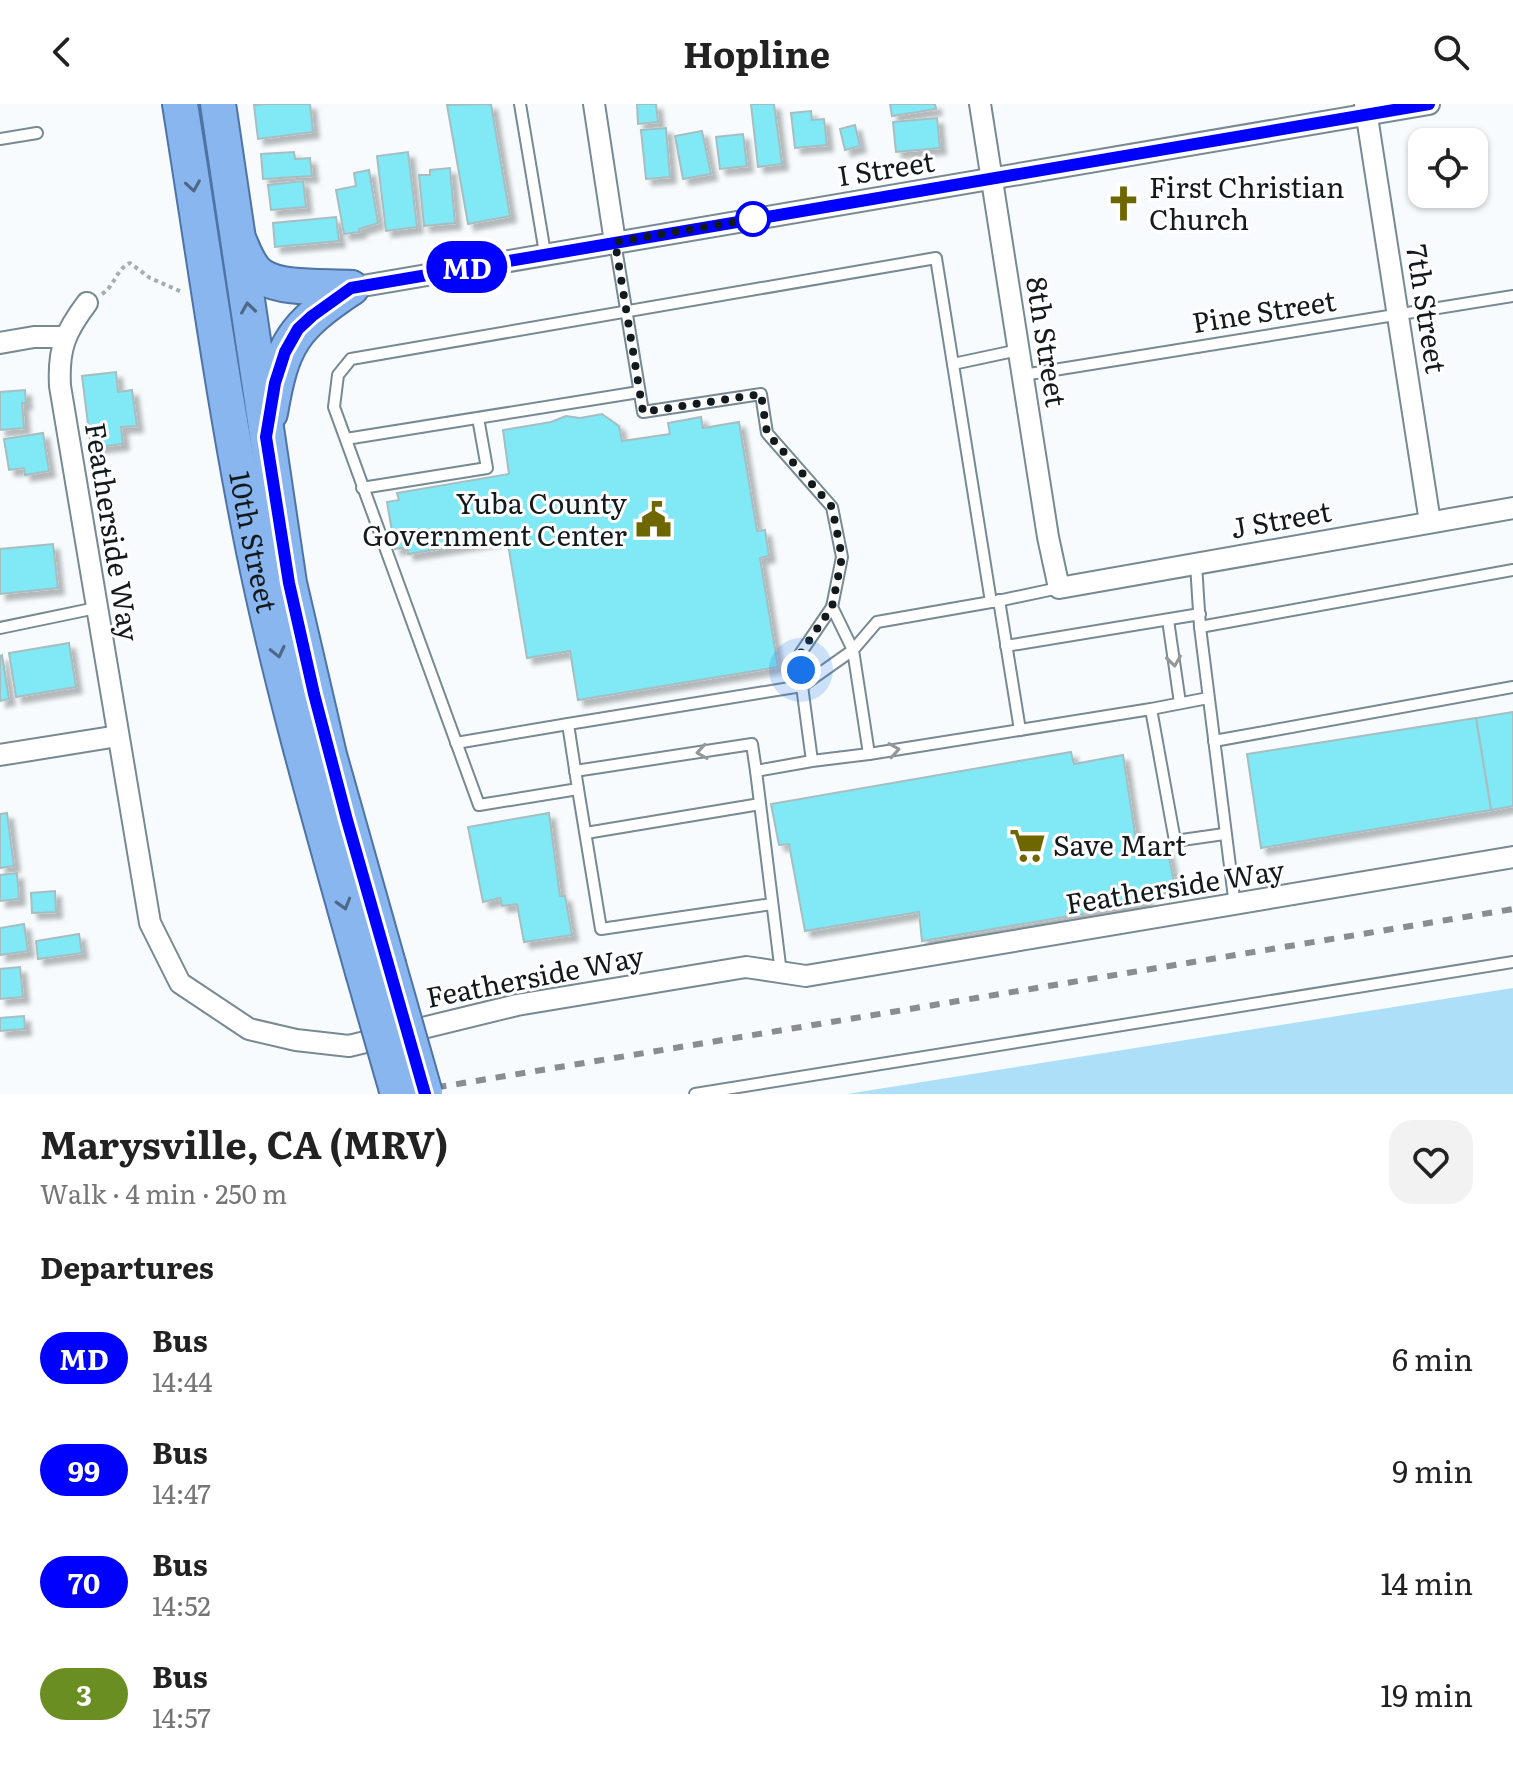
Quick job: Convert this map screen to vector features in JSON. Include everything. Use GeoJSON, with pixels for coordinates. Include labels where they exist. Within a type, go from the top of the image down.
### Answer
{"type":"FeatureCollection","features":[{"type":"Feature","properties":{"kind":"highway","name":"10th Street"},"geometry":{"type":"LineString","coordinates":[[180,104],[224,384],[255,553],[309,778],[376,968]]}},
{"type":"Feature","properties":{"kind":"highway","name":"10th Street"},"geometry":{"type":"LineString","coordinates":[[218,104],[280,530],[301,639],[376,968]]}},
{"type":"Feature","properties":{"kind":"highway"},"geometry":{"type":"LineString","coordinates":[[239,240],[249,263],[260,275],[275,282],[351,288]]}},
{"type":"Feature","properties":{"kind":"highway"},"geometry":{"type":"LineString","coordinates":[[266,437],[275,383],[285,352],[298,329],[351,288]]}},
{"type":"Feature","properties":{"kind":"highway"},"geometry":{"type":"LineString","coordinates":[[376,968],[398,1094]]}},
{"type":"Feature","properties":{"kind":"highway"},"geometry":{"type":"LineString","coordinates":[[376,968],[425,1094]]}},
{"type":"Feature","properties":{"kind":"street"},"geometry":{"type":"LineString","coordinates":[[594,104],[615,242]]}},
{"type":"Feature","properties":{"kind":"street","name":"8th Street"},"geometry":{"type":"LineString","coordinates":[[980,104],[1059,588]]}},
{"type":"Feature","properties":{"kind":"street","name":"I Street"},"geometry":{"type":"LineString","coordinates":[[351,288],[992,179],[1366,109],[1429,104]]}},
{"type":"Feature","properties":{"kind":"street","name":"7th Street"},"geometry":{"type":"LineString","coordinates":[[1366,109],[1430,522]]}},
{"type":"Feature","properties":{"kind":"street","name":"Featherside Way"},"geometry":{"type":"LineString","coordinates":[[87,303],[65,337],[59,367],[60,386],[150,923],[180,983],[249,1029],[296,1040],[349,1046],[517,1005],[746,967],[806,976],[1513,857]]}},
{"type":"Feature","properties":{"kind":"street"},"geometry":{"type":"LineString","coordinates":[[0,343],[34,337],[65,337]]}},
{"type":"Feature","properties":{"kind":"street","name":"J Street"},"geometry":{"type":"LineString","coordinates":[[1059,588],[1513,508]]}},
{"type":"Feature","properties":{"kind":"street"},"geometry":{"type":"LineString","coordinates":[[0,755],[118,736]]}},
{"type":"Feature","properties":{"kind":"lane"},"geometry":{"type":"LineString","coordinates":[[520,104],[545,253]]}},
{"type":"Feature","properties":{"kind":"lane"},"geometry":{"type":"LineString","coordinates":[[0,139],[37,133]]}},
{"type":"Feature","properties":{"kind":"lane"},"geometry":{"type":"LineString","coordinates":[[615,242],[643,412],[761,394],[767,433],[832,507],[842,557],[832,607],[800,654],[812,761]]}},
{"type":"Feature","properties":{"kind":"lane"},"geometry":{"type":"LineString","coordinates":[[578,789],[479,805],[334,407],[338,375],[351,359],[936,258],[1020,730]]}},
{"type":"Feature","properties":{"kind":"lane","name":"Pine Street"},"geometry":{"type":"LineString","coordinates":[[1023,375],[1513,296]]}},
{"type":"Feature","properties":{"kind":"lane"},"geometry":{"type":"LineString","coordinates":[[953,364],[1019,350]]}},
{"type":"Feature","properties":{"kind":"lane"},"geometry":{"type":"LineString","coordinates":[[346,439],[639,392]]}},
{"type":"Feature","properties":{"kind":"lane"},"geometry":{"type":"LineString","coordinates":[[362,488],[487,468],[478,418]]}},
{"type":"Feature","properties":{"kind":"lane"},"geometry":{"type":"LineString","coordinates":[[1196,564],[1208,698],[1235,906]]}},
{"type":"Feature","properties":{"kind":"lane"},"geometry":{"type":"LineString","coordinates":[[1200,627],[1513,570]]}},
{"type":"Feature","properties":{"kind":"lane"},"geometry":{"type":"LineString","coordinates":[[456,743],[802,686],[853,650],[877,622],[1059,588]]}},
{"type":"Feature","properties":{"kind":"lane"},"geometry":{"type":"LineString","coordinates":[[832,607],[853,650],[869,754]]}},
{"type":"Feature","properties":{"kind":"lane"},"geometry":{"type":"LineString","coordinates":[[0,628],[96,608]]}},
{"type":"Feature","properties":{"kind":"lane"},"geometry":{"type":"LineString","coordinates":[[1006,646],[1200,614]]}},
{"type":"Feature","properties":{"kind":"lane"},"geometry":{"type":"LineString","coordinates":[[1168,620],[1180,703]]}},
{"type":"Feature","properties":{"kind":"lane"},"geometry":{"type":"LineString","coordinates":[[1214,741],[1513,687]]}},
{"type":"Feature","properties":{"kind":"lane"},"geometry":{"type":"LineString","coordinates":[[756,771],[1208,698]]}},
{"type":"Feature","properties":{"kind":"lane"},"geometry":{"type":"LineString","coordinates":[[1151,709],[1175,841],[1224,834]]}},
{"type":"Feature","properties":{"kind":"lane"},"geometry":{"type":"LineString","coordinates":[[568,724],[601,929],[772,904]]}},
{"type":"Feature","properties":{"kind":"lane"},"geometry":{"type":"LineString","coordinates":[[575,771],[752,744],[781,973]]}},
{"type":"Feature","properties":{"kind":"lane"},"geometry":{"type":"LineString","coordinates":[[586,833],[760,804]]}},
{"type":"Feature","properties":{"kind":"lane"},"geometry":{"type":"LineString","coordinates":[[695,1094],[1513,962]]}},
{"type":"Feature","properties":{"kind":"path"},"geometry":{"type":"LineString","coordinates":[[87,303],[111,288],[122,266],[130,263],[150,278],[187,294]]}},
{"type":"Feature","properties":{"kind":"shaded area"},"geometry":{"type":"Polygon","coordinates":[[[1513,988],[1513,1094],[847,1094],[1513,988]]]}},
{"type":"Feature","properties":{"kind":"building"},"geometry":{"type":"Polygon","coordinates":[[[310,104],[313,132],[258,139],[254,105],[310,104]]]}},
{"type":"Feature","properties":{"kind":"building"},"geometry":{"type":"Polygon","coordinates":[[[491,104],[510,216],[468,224],[447,105],[491,104]]]}},
{"type":"Feature","properties":{"kind":"building"},"geometry":{"type":"Polygon","coordinates":[[[637,104],[656,104],[658,122],[638,124],[637,104]]]}},
{"type":"Feature","properties":{"kind":"building"},"geometry":{"type":"Polygon","coordinates":[[[751,104],[774,104],[782,164],[758,167],[751,104]]]}},
{"type":"Feature","properties":{"kind":"building"},"geometry":{"type":"Polygon","coordinates":[[[890,104],[935,104],[936,109],[892,116],[890,104]]]}},
{"type":"Feature","properties":{"kind":"building"},"geometry":{"type":"Polygon","coordinates":[[[811,111],[812,120],[824,119],[827,145],[795,148],[791,113],[811,111]]]}},
{"type":"Feature","properties":{"kind":"building"},"geometry":{"type":"Polygon","coordinates":[[[937,118],[940,148],[896,152],[893,122],[937,118]]]}},
{"type":"Feature","properties":{"kind":"building"},"geometry":{"type":"Polygon","coordinates":[[[855,125],[860,146],[845,150],[840,129],[855,125]]]}},
{"type":"Feature","properties":{"kind":"building"},"geometry":{"type":"Polygon","coordinates":[[[666,128],[670,177],[646,179],[641,130],[666,128]]]}},
{"type":"Feature","properties":{"kind":"building"},"geometry":{"type":"Polygon","coordinates":[[[702,131],[711,174],[683,179],[675,136],[702,131]]]}},
{"type":"Feature","properties":{"kind":"building"},"geometry":{"type":"Polygon","coordinates":[[[743,134],[747,166],[720,169],[716,137],[743,134]]]}},
{"type":"Feature","properties":{"kind":"building"},"geometry":{"type":"Polygon","coordinates":[[[294,152],[295,159],[310,158],[312,176],[263,179],[261,154],[294,152]]]}},
{"type":"Feature","properties":{"kind":"building"},"geometry":{"type":"Polygon","coordinates":[[[408,152],[417,227],[386,231],[377,156],[408,152]]]}},
{"type":"Feature","properties":{"kind":"building"},"geometry":{"type":"Polygon","coordinates":[[[450,168],[455,223],[424,226],[419,175],[430,175],[430,170],[450,168]]]}},
{"type":"Feature","properties":{"kind":"building"},"geometry":{"type":"Polygon","coordinates":[[[369,170],[378,223],[359,229],[360,232],[344,234],[336,190],[356,186],[354,173],[369,170]]]}},
{"type":"Feature","properties":{"kind":"building"},"geometry":{"type":"Polygon","coordinates":[[[303,181],[306,207],[271,210],[268,185],[303,181]]]}},
{"type":"Feature","properties":{"kind":"building"},"geometry":{"type":"Polygon","coordinates":[[[336,217],[339,241],[275,247],[273,223],[336,217]]]}},
{"type":"Feature","properties":{"kind":"building"},"geometry":{"type":"Polygon","coordinates":[[[116,372],[118,392],[132,390],[137,426],[121,427],[123,444],[91,448],[82,376],[116,372]]]}},
{"type":"Feature","properties":{"kind":"building"},"geometry":{"type":"Polygon","coordinates":[[[25,390],[26,403],[22,403],[24,428],[0,430],[0,392],[25,390]]]}},
{"type":"Feature","properties":{"kind":"building"},"geometry":{"type":"Polygon","coordinates":[[[602,414],[619,426],[622,441],[670,434],[668,423],[701,417],[703,428],[739,422],[757,531],[765,530],[769,556],[760,558],[778,667],[578,700],[570,651],[527,658],[507,538],[408,554],[407,547],[395,549],[387,502],[399,500],[397,493],[509,474],[503,430],[551,422],[566,416],[580,418],[602,414]]]}},
{"type":"Feature","properties":{"kind":"building"},"geometry":{"type":"Polygon","coordinates":[[[43,433],[49,471],[25,475],[24,468],[9,470],[4,439],[43,433]]]}},
{"type":"Feature","properties":{"kind":"building"},"geometry":{"type":"Polygon","coordinates":[[[53,544],[58,588],[0,594],[0,549],[53,544]]]}},
{"type":"Feature","properties":{"kind":"building"},"geometry":{"type":"Polygon","coordinates":[[[69,643],[76,687],[16,697],[9,653],[69,643]]]}},
{"type":"Feature","properties":{"kind":"building"},"geometry":{"type":"Polygon","coordinates":[[[0,656],[9,699],[0,701],[0,656]]]}},
{"type":"Feature","properties":{"kind":"building"},"geometry":{"type":"Polygon","coordinates":[[[1513,712],[1513,806],[1491,810],[1476,718],[1513,712]]]}},
{"type":"Feature","properties":{"kind":"building"},"geometry":{"type":"Polygon","coordinates":[[[1476,718],[1491,810],[1261,848],[1247,754],[1476,718]]]}},
{"type":"Feature","properties":{"kind":"building"},"geometry":{"type":"Polygon","coordinates":[[[1071,752],[1074,764],[1123,755],[1138,853],[1167,848],[1175,886],[1145,891],[1147,903],[922,941],[919,912],[805,931],[789,844],[779,845],[771,804],[1071,752]]]}},
{"type":"Feature","properties":{"kind":"building"},"geometry":{"type":"Polygon","coordinates":[[[7,813],[14,866],[0,868],[0,814],[7,813]]]}},
{"type":"Feature","properties":{"kind":"building"},"geometry":{"type":"Polygon","coordinates":[[[549,813],[560,896],[565,896],[572,935],[524,942],[517,904],[502,906],[500,898],[483,902],[468,827],[549,813]]]}},
{"type":"Feature","properties":{"kind":"building"},"geometry":{"type":"Polygon","coordinates":[[[17,873],[19,899],[0,901],[0,875],[17,873]]]}},
{"type":"Feature","properties":{"kind":"building"},"geometry":{"type":"Polygon","coordinates":[[[55,891],[56,912],[32,913],[31,893],[55,891]]]}},
{"type":"Feature","properties":{"kind":"building"},"geometry":{"type":"Polygon","coordinates":[[[24,924],[28,951],[0,955],[0,928],[24,924]]]}},
{"type":"Feature","properties":{"kind":"building"},"geometry":{"type":"Polygon","coordinates":[[[79,934],[82,953],[38,959],[36,941],[79,934]]]}},
{"type":"Feature","properties":{"kind":"building"},"geometry":{"type":"Polygon","coordinates":[[[20,967],[23,997],[0,999],[0,969],[20,967]]]}},
{"type":"Feature","properties":{"kind":"building"},"geometry":{"type":"Polygon","coordinates":[[[24,1016],[25,1029],[0,1031],[0,1018],[24,1016]]]}},
{"type":"Feature","properties":{"kind":"railway"},"geometry":{"type":"LineString","coordinates":[[397,1094],[1513,909]]}},
{"type":"Feature","properties":{"kind":"bus line","name":"MD"},"geometry":{"type":"LineString","coordinates":[[425,1094],[329,755],[301,639],[280,530],[266,437],[275,383],[285,352],[298,329],[351,288],[1429,104]]}},
{"type":"Feature","properties":{"kind":"place","name":"First Christian Church"},"geometry":{"type":"Point","coordinates":[1123,204]}},
{"type":"Feature","properties":{"kind":"place","name":"Yuba County Government Center"},"geometry":{"type":"Point","coordinates":[653,520]}},
{"type":"Feature","properties":{"kind":"place","name":"Save Mart"},"geometry":{"type":"Point","coordinates":[1027,846]}},
{"type":"Feature","properties":{"kind":"route"},"geometry":{"type":"LineString","coordinates":[[753,219],[764,217],[615,242],[643,412],[761,394],[767,433],[832,507],[842,557],[832,607],[800,654],[801,670]]}}]}
